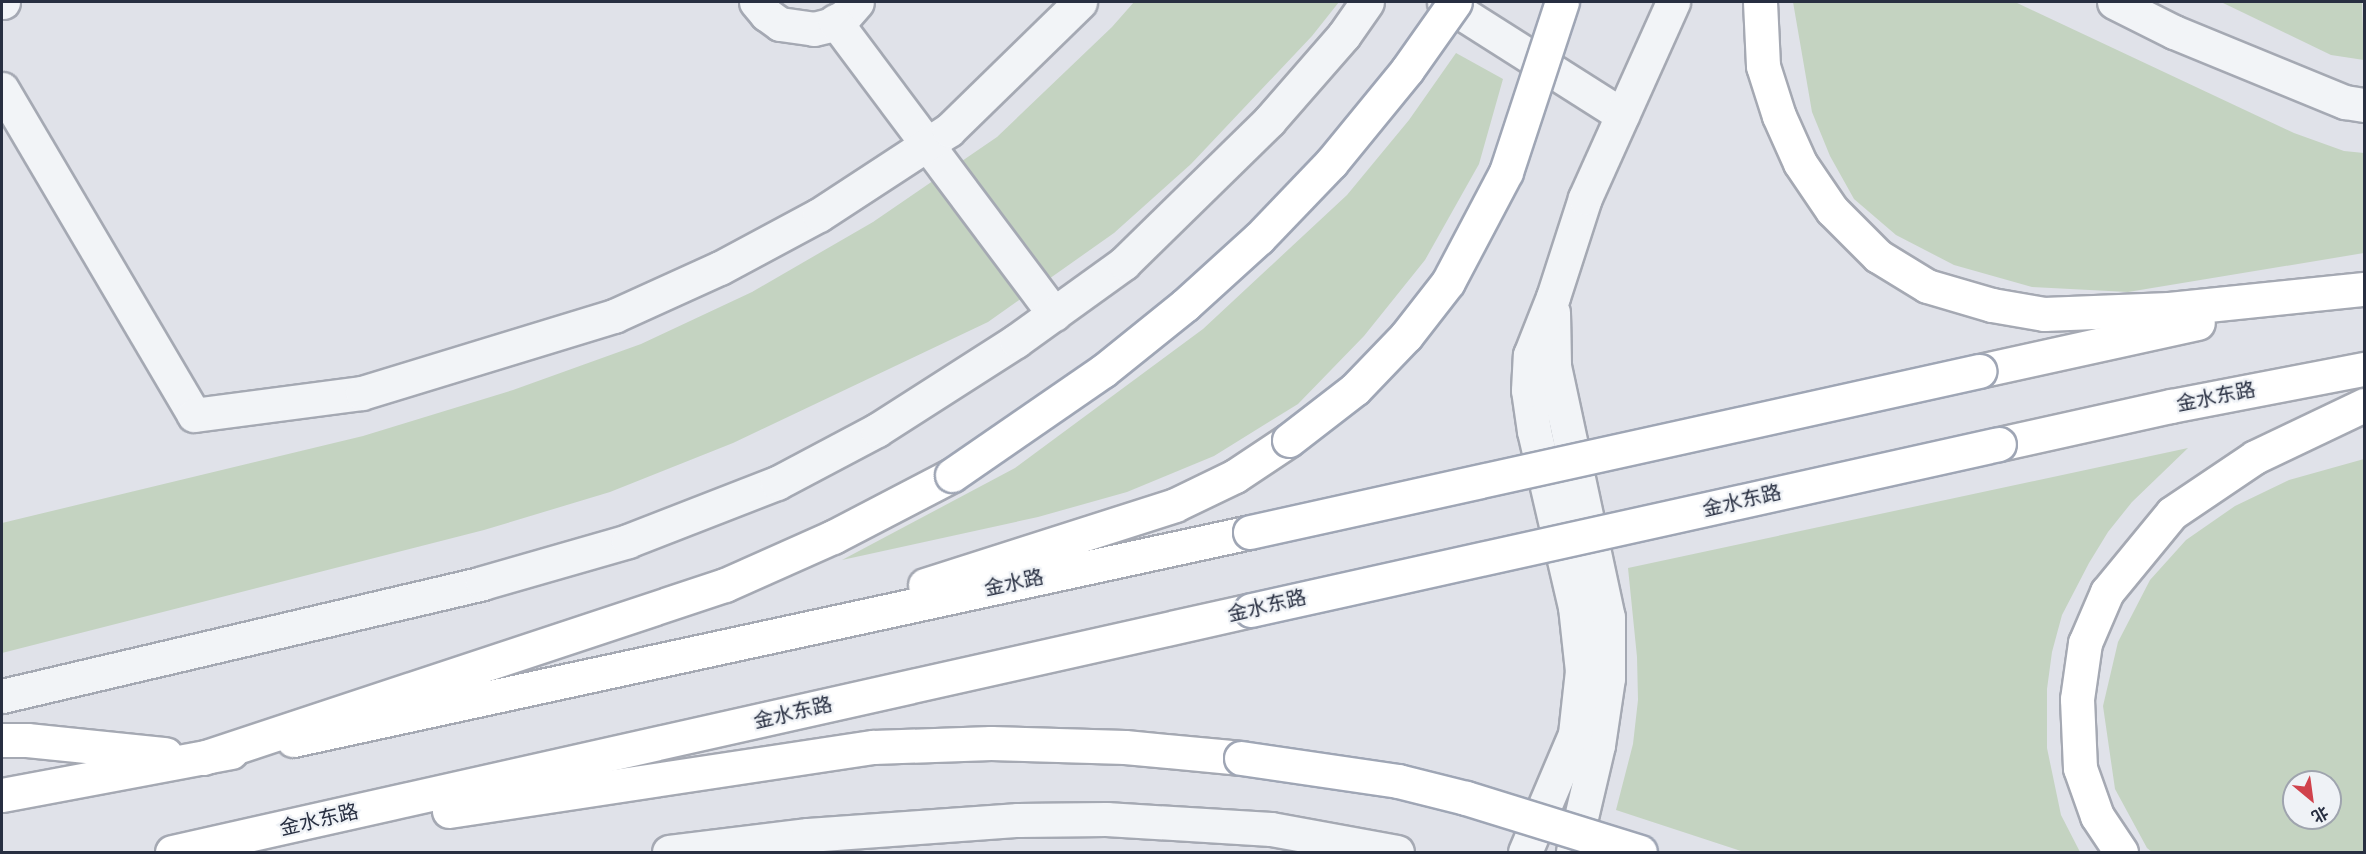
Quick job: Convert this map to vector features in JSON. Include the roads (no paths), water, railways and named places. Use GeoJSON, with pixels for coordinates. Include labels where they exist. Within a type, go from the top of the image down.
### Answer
{"type":"FeatureCollection","features":[{"type":"Feature","properties":{"kind":"main road"},"geometry":{"type":"LineString","coordinates":[[2,740],[27,740],[203,758],[725,585],[833,537],[952,475],[1103,371],[1185,305],[1259,238],[1331,163],[1407,70],[1455,2]]}},
{"type":"Feature","properties":{"kind":"main road"},"geometry":{"type":"LineString","coordinates":[[2,795],[366,725],[778,635],[977,567],[1175,505],[1235,476],[1289,440],[1355,389],[1406,336],[1448,282],[1506,172],[1562,2]]}},
{"type":"Feature","properties":{"kind":"main road"},"geometry":{"type":"LineString","coordinates":[[1760,6],[1763,66],[1779,116],[1800,163],[1832,210],[1878,256],[1927,286],[1992,305],[2043,314],[2169,309],[2364,289]]}},
{"type":"Feature","properties":{"kind":"main road","name":"金水路"},"geometry":{"type":"LineString","coordinates":[[778,635],[1979,371],[2364,289]]}},
{"type":"Feature","properties":{"kind":"main road","name":"金水东路"},"geometry":{"type":"LineString","coordinates":[[184,851],[1999,444],[2171,406],[2364,369]]}},
{"type":"Feature","properties":{"kind":"main road"},"geometry":{"type":"LineString","coordinates":[[2121,852],[2097,816],[2080,768],[2077,699],[2085,643],[2107,592],[2172,513],[2255,457],[2364,405]]}},
{"type":"Feature","properties":{"kind":"main road"},"geometry":{"type":"LineString","coordinates":[[184,851],[873,747],[991,743],[1125,747],[1240,758],[1398,781],[1466,798],[1640,852]]}},
{"type":"Feature","properties":{"kind":"street"},"geometry":{"type":"LineString","coordinates":[[756,2],[766,14],[780,24],[796,28],[813,29],[846,11],[928,144],[1054,314]]}},
{"type":"Feature","properties":{"kind":"street"},"geometry":{"type":"LineString","coordinates":[[2,89],[194,415],[362,393],[614,316],[720,268],[819,215],[949,130],[1080,2]]}},
{"type":"Feature","properties":{"kind":"street"},"geometry":{"type":"LineString","coordinates":[[2,696],[482,583],[628,541],[787,478],[877,430],[1017,341],[1124,263],[1187,204],[1269,121],[1344,35],[1367,2]]}},
{"type":"Feature","properties":{"kind":"street"},"geometry":{"type":"LineString","coordinates":[[1444,2],[1622,115]]}},
{"type":"Feature","properties":{"kind":"street"},"geometry":{"type":"LineString","coordinates":[[1525,852],[1575,734],[1582,671],[1575,607],[1534,431],[1528,390],[1530,355],[1553,297],[1585,198],[1673,2]]}},
{"type":"Feature","properties":{"kind":"street"},"geometry":{"type":"LineString","coordinates":[[2114,2],[2174,32],[2345,102],[2364,105]]}},
{"type":"Feature","properties":{"kind":"street"},"geometry":{"type":"LineString","coordinates":[[1553,297],[1554,366],[1608,617],[1608,678],[1598,745],[1573,852]]}},
{"type":"Feature","properties":{"kind":"street"},"geometry":{"type":"LineString","coordinates":[[669,852],[831,833],[1018,820],[1106,819],[1271,829],[1397,852]]}}]}
